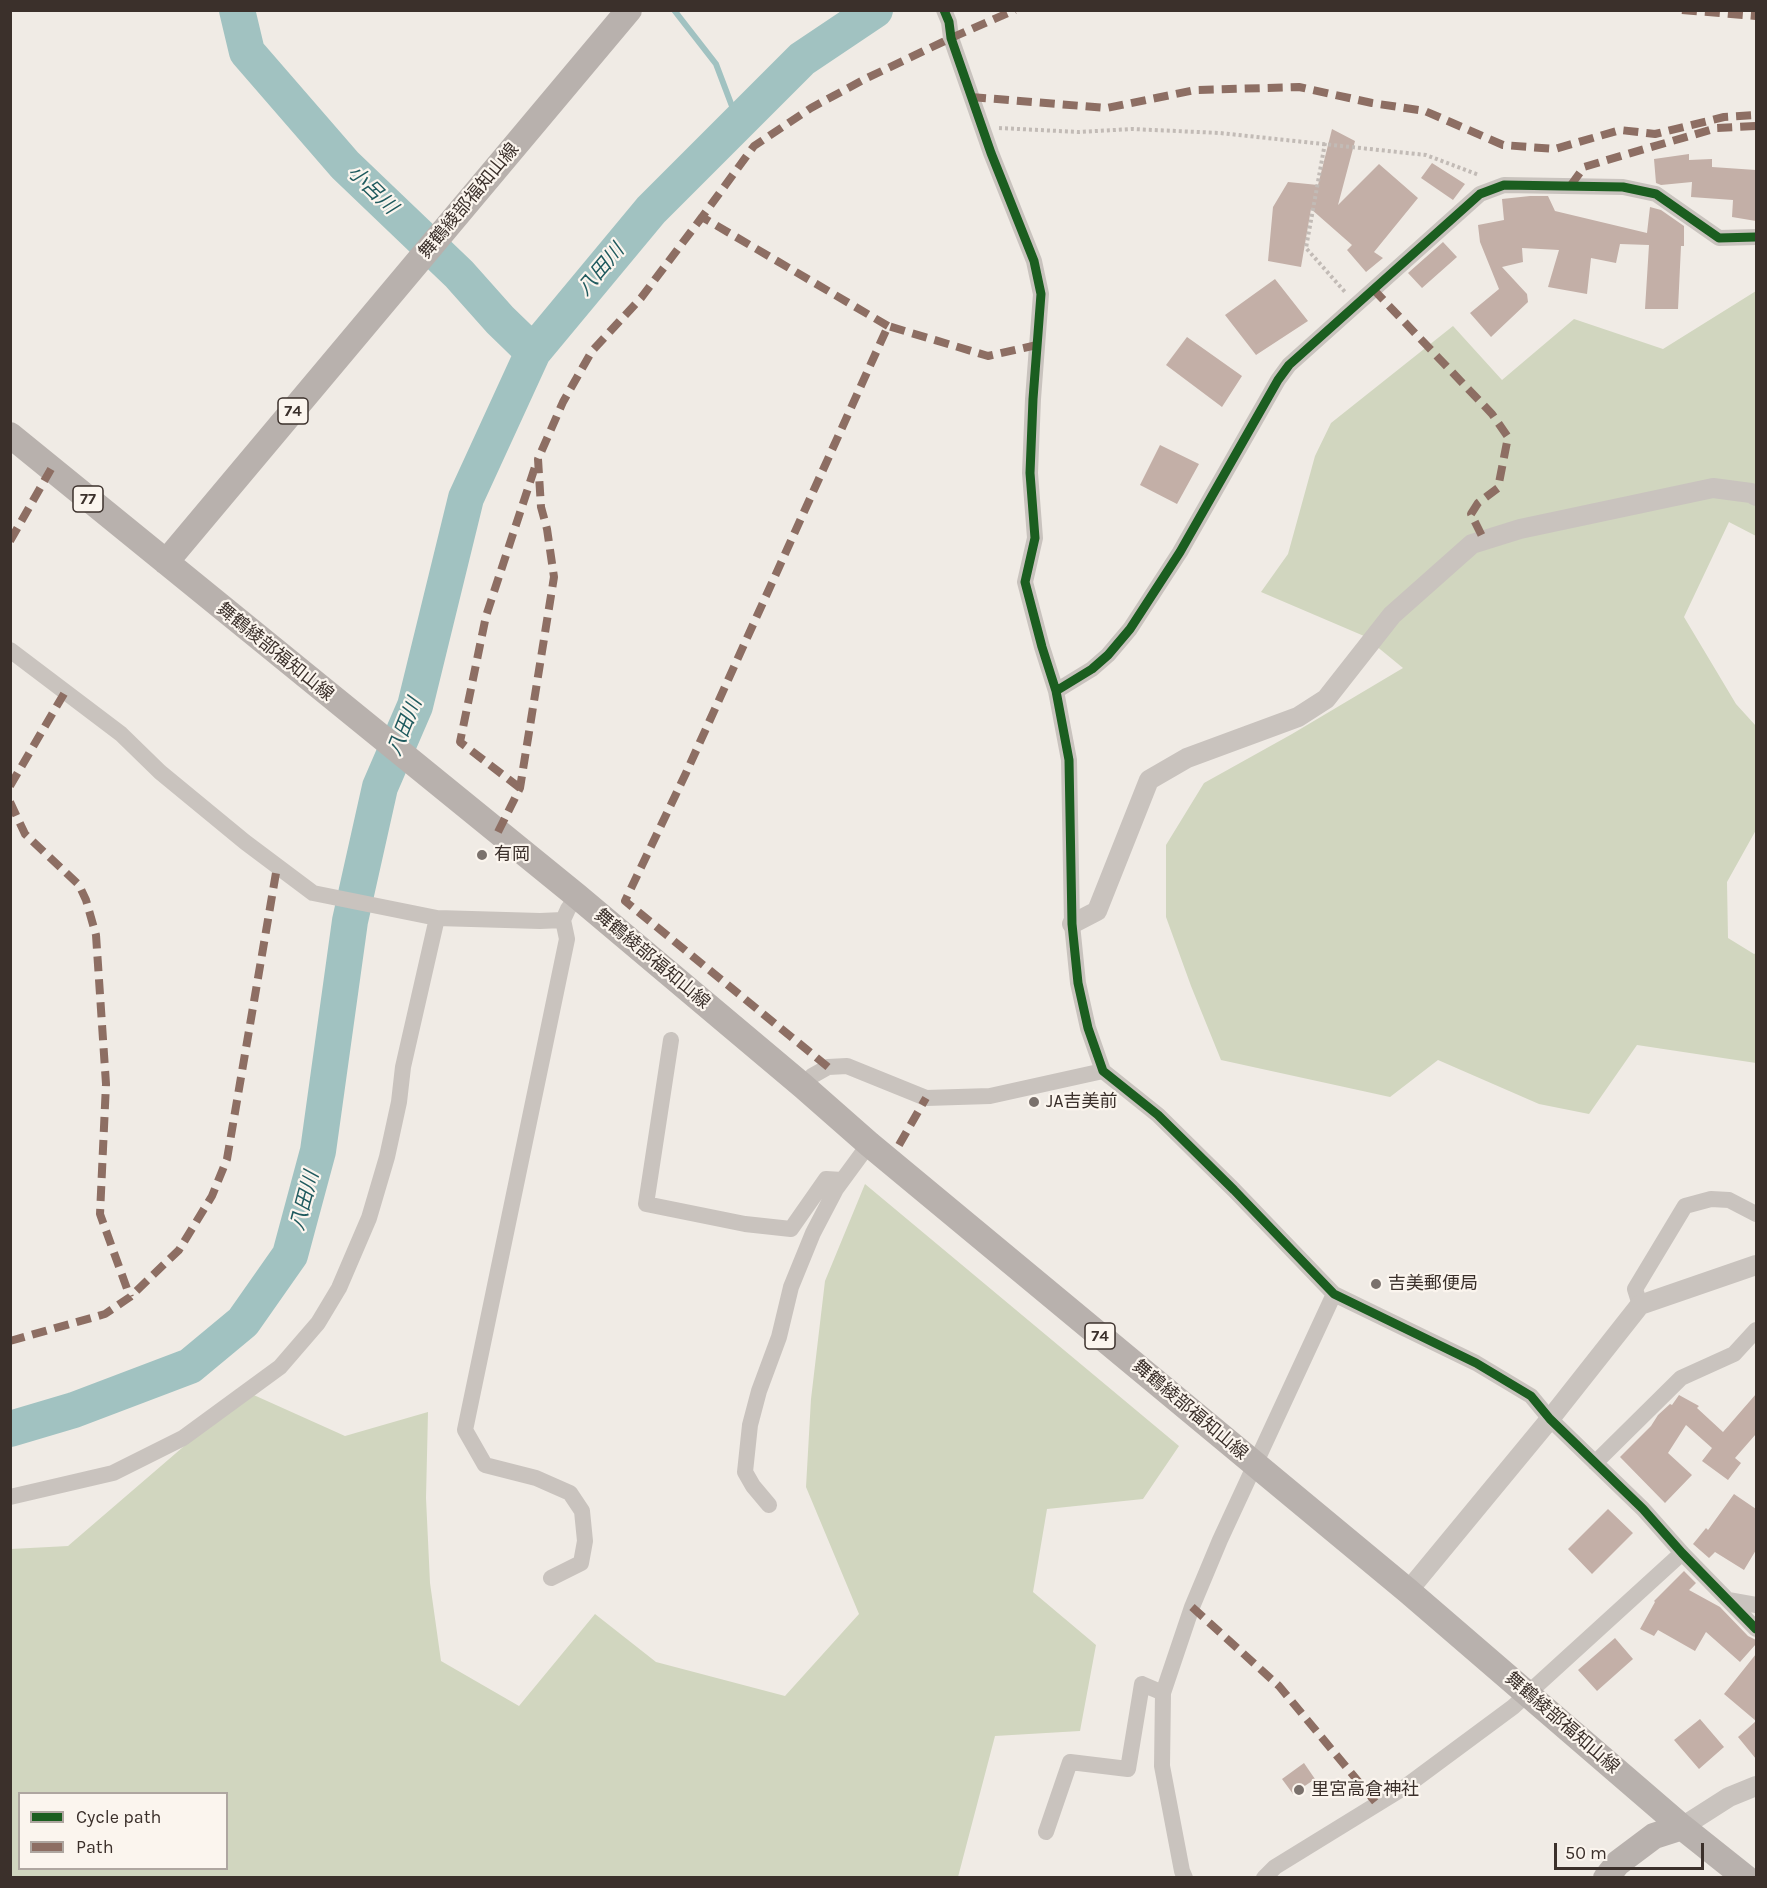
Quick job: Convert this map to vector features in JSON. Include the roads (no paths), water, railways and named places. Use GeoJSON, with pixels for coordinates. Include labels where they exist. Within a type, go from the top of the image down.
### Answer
{"type":"FeatureCollection","features":[{"type":"Feature","properties":{"kind":"main road","name":"舞鶴綾部福知山線"},"geometry":{"type":"LineString","coordinates":[[629,10],[166,562],[577,896],[869,1144],[1408,1591],[1682,1827],[1746,1878]]}},
{"type":"Feature","properties":{"kind":"main road","name":"77"},"geometry":{"type":"LineString","coordinates":[[10,435],[166,562]]}},
{"type":"Feature","properties":{"kind":"main road"},"geometry":{"type":"LineString","coordinates":[[1606,1878],[1617,1863],[1654,1836],[1682,1827]]}},
{"type":"Feature","properties":{"kind":"street"},"geometry":{"type":"LineString","coordinates":[[947,16],[951,38],[982,127],[1034,261],[1041,294],[1030,473],[1035,538],[1025,582],[1056,691],[1069,760],[1072,924],[1088,1028],[1103,1071],[1167,1124],[1334,1294],[1476,1363],[1531,1396],[1550,1419],[1643,1509],[1756,1629]]}},
{"type":"Feature","properties":{"kind":"street"},"geometry":{"type":"LineString","coordinates":[[1056,691],[1092,669],[1108,655],[1130,629],[1180,552],[1278,380],[1289,365],[1480,194],[1504,185],[1623,187],[1656,194],[1719,238],[1756,237]]}},
{"type":"Feature","properties":{"kind":"street"},"geometry":{"type":"LineString","coordinates":[[1072,924],[1097,911],[1149,780],[1187,758],[1298,717],[1326,699],[1392,615],[1472,544],[1520,529],[1713,488],[1751,493],[1756,496]]}},
{"type":"Feature","properties":{"kind":"street"},"geometry":{"type":"LineString","coordinates":[[10,650],[121,734],[160,772],[277,867],[314,893],[437,918],[563,920]]}},
{"type":"Feature","properties":{"kind":"street"},"geometry":{"type":"LineString","coordinates":[[550,1578],[581,1563],[585,1541],[582,1511],[570,1493],[536,1478],[484,1465],[465,1430],[567,939],[563,920],[577,896]]}},
{"type":"Feature","properties":{"kind":"street"},"geometry":{"type":"LineString","coordinates":[[10,1497],[113,1473],[183,1438],[280,1367],[318,1323],[339,1288],[369,1218],[387,1157],[399,1102],[405,1058],[437,918]]}},
{"type":"Feature","properties":{"kind":"street"},"geometry":{"type":"LineString","coordinates":[[671,1040],[646,1204],[745,1224],[791,1229],[826,1179],[842,1180]]}},
{"type":"Feature","properties":{"kind":"street"},"geometry":{"type":"LineString","coordinates":[[803,1086],[812,1076],[828,1067],[847,1066],[926,1098],[990,1096],[1103,1071]]}},
{"type":"Feature","properties":{"kind":"street"},"geometry":{"type":"LineString","coordinates":[[769,1505],[745,1472],[750,1425],[759,1391],[779,1337],[791,1287],[813,1233],[842,1180],[869,1144]]}},
{"type":"Feature","properties":{"kind":"street"},"geometry":{"type":"LineString","coordinates":[[1640,1305],[1635,1289],[1685,1206],[1711,1198],[1729,1200],[1756,1214]]}},
{"type":"Feature","properties":{"kind":"street"},"geometry":{"type":"LineString","coordinates":[[1408,1591],[1550,1419],[1640,1305],[1756,1265]]}},
{"type":"Feature","properties":{"kind":"street"},"geometry":{"type":"LineString","coordinates":[[1185,1878],[1162,1766],[1163,1693],[1192,1607],[1220,1540],[1334,1294]]}},
{"type":"Feature","properties":{"kind":"street"},"geometry":{"type":"LineString","coordinates":[[1594,1462],[1681,1378],[1734,1354],[1756,1329]]}},
{"type":"Feature","properties":{"kind":"street"},"geometry":{"type":"LineString","coordinates":[[1274,1874],[1405,1786],[1513,1707],[1682,1553]]}},
{"type":"Feature","properties":{"kind":"street"},"geometry":{"type":"LineString","coordinates":[[1728,1600],[1756,1605]]}},
{"type":"Feature","properties":{"kind":"street"},"geometry":{"type":"LineString","coordinates":[[1046,1832],[1070,1762],[1128,1769],[1142,1684],[1163,1693]]}},
{"type":"Feature","properties":{"kind":"street"},"geometry":{"type":"LineString","coordinates":[[1682,1827],[1729,1797],[1756,1786]]}},
{"type":"Feature","properties":{"kind":"waterway","name":"小呂川"},"geometry":{"type":"LineString","coordinates":[[237,10],[247,52],[345,165],[459,274],[500,320],[533,352]]}},
{"type":"Feature","properties":{"kind":"waterway"},"geometry":{"type":"LineString","coordinates":[[674,10],[716,64],[738,122]]}},
{"type":"Feature","properties":{"kind":"waterway","name":"八田川"},"geometry":{"type":"LineString","coordinates":[[10,1429],[74,1410],[190,1366],[243,1322],[290,1255],[318,1151],[350,921],[380,787],[415,706],[466,498],[533,352],[651,210],[802,59],[875,10]]}},
{"type":"Feature","properties":{"kind":"place","name":"有岡"},"geometry":{"type":"Point","coordinates":[482,855]}},
{"type":"Feature","properties":{"kind":"place","name":"JA吉美前"},"geometry":{"type":"Point","coordinates":[1034,1102]}},
{"type":"Feature","properties":{"kind":"place","name":"吉美郵便局"},"geometry":{"type":"Point","coordinates":[1376,1284]}},
{"type":"Feature","properties":{"kind":"place","name":"里宮高倉神社"},"geometry":{"type":"Point","coordinates":[1299,1790]}}]}
